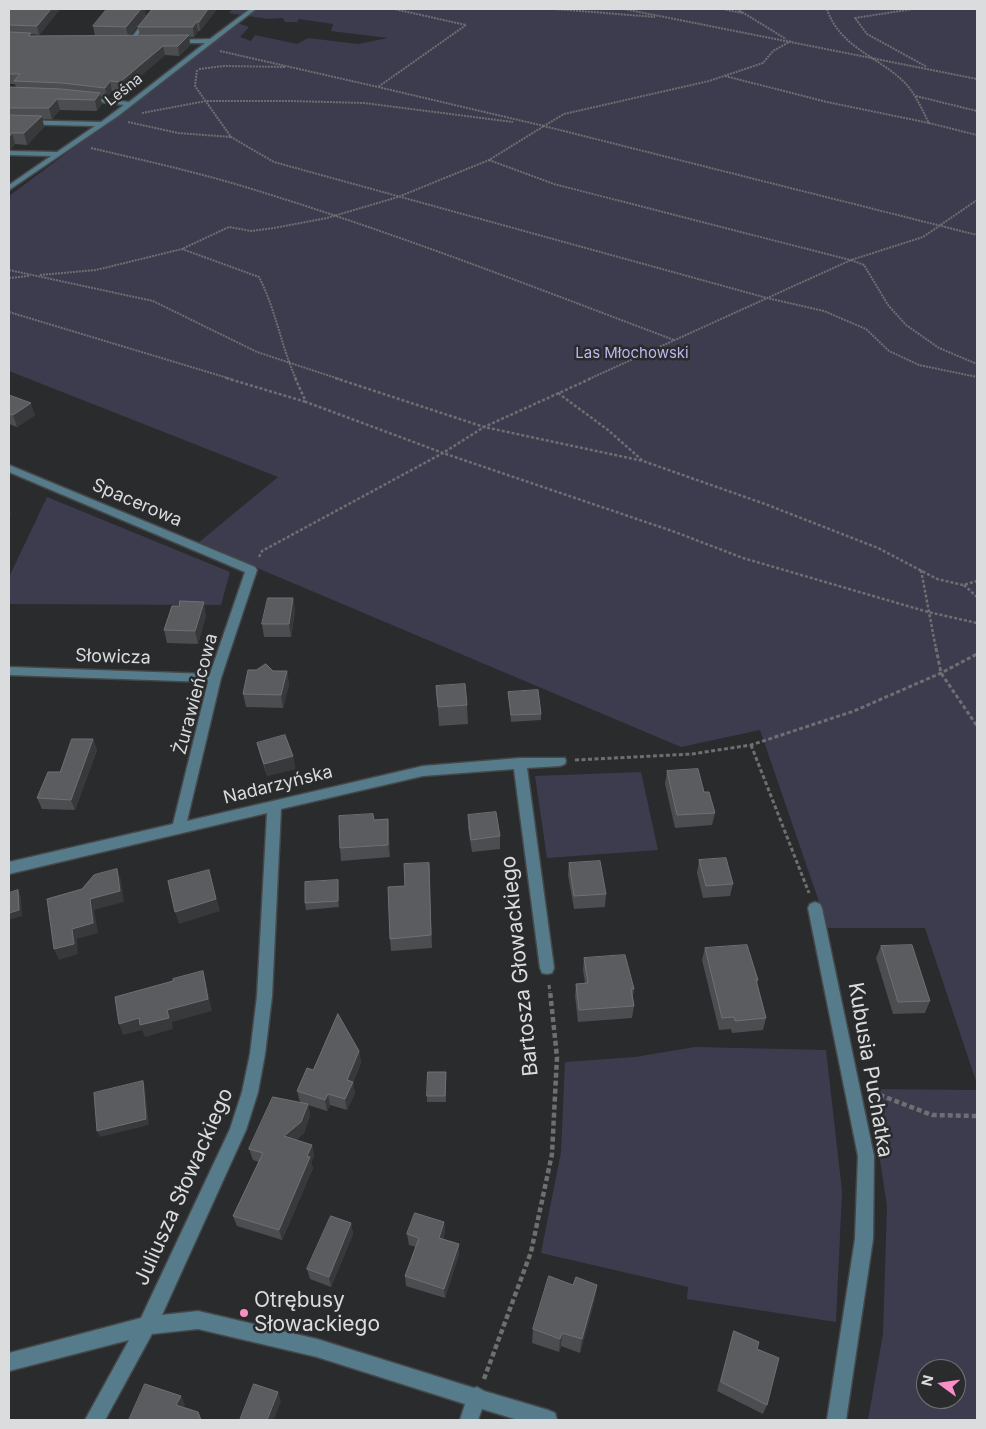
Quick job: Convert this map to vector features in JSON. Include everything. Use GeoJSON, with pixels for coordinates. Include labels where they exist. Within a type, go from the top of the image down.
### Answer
{"type":"FeatureCollection","features":[{"type":"Feature","properties":{"kind":"street"},"geometry":{"type":"LineString","coordinates":[[131,40],[156,9]]}},
{"type":"Feature","properties":{"kind":"street","name":"Leśna"},"geometry":{"type":"LineString","coordinates":[[9,188],[116,115],[253,9]]}},
{"type":"Feature","properties":{"kind":"street"},"geometry":{"type":"LineString","coordinates":[[122,40],[140,40]]}},
{"type":"Feature","properties":{"kind":"street"},"geometry":{"type":"LineString","coordinates":[[165,40],[210,41]]}},
{"type":"Feature","properties":{"kind":"street"},"geometry":{"type":"LineString","coordinates":[[74,97],[130,104]]}},
{"type":"Feature","properties":{"kind":"street"},"geometry":{"type":"LineString","coordinates":[[9,122],[103,124]]}},
{"type":"Feature","properties":{"kind":"street"},"geometry":{"type":"LineString","coordinates":[[9,153],[60,154]]}},
{"type":"Feature","properties":{"kind":"street","name":"Spacerowa"},"geometry":{"type":"LineString","coordinates":[[9,468],[251,570]]}},
{"type":"Feature","properties":{"kind":"street","name":"Żurawieńcowa"},"geometry":{"type":"LineString","coordinates":[[179,828],[215,678],[251,570]]}},
{"type":"Feature","properties":{"kind":"street","name":"Słowicza"},"geometry":{"type":"LineString","coordinates":[[9,671],[215,678]]}},
{"type":"Feature","properties":{"kind":"street","name":"Nadarzyńska"},"geometry":{"type":"LineString","coordinates":[[9,868],[274,808],[359,784],[423,771],[560,761]]}},
{"type":"Feature","properties":{"kind":"street","name":"Bartosza Głowackiego"},"geometry":{"type":"LineString","coordinates":[[520,764],[547,968]]}},
{"type":"Feature","properties":{"kind":"street","name":"Juliusza Słowackiego"},"geometry":{"type":"LineString","coordinates":[[95,1420],[147,1326],[238,1130],[249,1097],[262,1026],[269,928],[274,808]]}},
{"type":"Feature","properties":{"kind":"street","name":"Kubusia Puchatka"},"geometry":{"type":"LineString","coordinates":[[815,908],[853,1084],[866,1156],[864,1239],[837,1420]]}},
{"type":"Feature","properties":{"kind":"street"},"geometry":{"type":"LineString","coordinates":[[9,1362],[147,1326],[189,1320],[238,1328],[318,1348],[478,1396],[548,1420]]}},
{"type":"Feature","properties":{"kind":"street"},"geometry":{"type":"LineString","coordinates":[[469,1420],[478,1396]]}},
{"type":"Feature","properties":{"kind":"path"},"geometry":{"type":"LineString","coordinates":[[378,87],[466,25],[394,9]]}},
{"type":"Feature","properties":{"kind":"path"},"geometry":{"type":"LineString","coordinates":[[555,9],[673,18]]}},
{"type":"Feature","properties":{"kind":"path"},"geometry":{"type":"LineString","coordinates":[[624,9],[977,79]]}},
{"type":"Feature","properties":{"kind":"path"},"geometry":{"type":"LineString","coordinates":[[723,9],[745,14]]}},
{"type":"Feature","properties":{"kind":"path"},"geometry":{"type":"LineString","coordinates":[[737,9],[791,41]]}},
{"type":"Feature","properties":{"kind":"path"},"geometry":{"type":"LineString","coordinates":[[827,9],[832,22],[845,38],[867,56],[902,79],[916,96],[929,123]]}},
{"type":"Feature","properties":{"kind":"path"},"geometry":{"type":"LineString","coordinates":[[913,9],[855,18],[867,34],[931,70]]}},
{"type":"Feature","properties":{"kind":"path"},"geometry":{"type":"LineString","coordinates":[[9,278],[96,270],[182,249],[229,227],[251,231],[338,215],[398,197],[489,160],[564,114],[725,76],[763,63],[773,51],[791,41]]}},
{"type":"Feature","properties":{"kind":"path"},"geometry":{"type":"LineString","coordinates":[[977,234],[940,227],[544,126],[291,67],[201,49],[195,86],[231,137],[274,162],[824,312],[866,329],[889,351],[919,365],[977,377]]}},
{"type":"Feature","properties":{"kind":"path"},"geometry":{"type":"LineString","coordinates":[[197,69],[224,66],[291,67]]}},
{"type":"Feature","properties":{"kind":"path"},"geometry":{"type":"LineString","coordinates":[[725,76],[827,102],[977,135]]}},
{"type":"Feature","properties":{"kind":"path"},"geometry":{"type":"LineString","coordinates":[[916,96],[977,111]]}},
{"type":"Feature","properties":{"kind":"path"},"geometry":{"type":"LineString","coordinates":[[140,113],[206,101],[364,103],[544,126]]}},
{"type":"Feature","properties":{"kind":"path"},"geometry":{"type":"LineString","coordinates":[[116,115],[113,119],[178,133],[231,137]]}},
{"type":"Feature","properties":{"kind":"path"},"geometry":{"type":"LineString","coordinates":[[74,144],[142,158],[338,215],[674,340]]}},
{"type":"Feature","properties":{"kind":"path"},"geometry":{"type":"LineString","coordinates":[[489,160],[554,184],[851,260],[864,265],[888,305],[906,325],[939,348],[977,364]]}},
{"type":"Feature","properties":{"kind":"path"},"geometry":{"type":"LineString","coordinates":[[251,570],[262,551],[443,453],[484,427],[851,260],[923,237],[977,200]]}},
{"type":"Feature","properties":{"kind":"path"},"geometry":{"type":"LineString","coordinates":[[182,249],[259,277],[271,300],[288,362],[306,402]]}},
{"type":"Feature","properties":{"kind":"path"},"geometry":{"type":"LineString","coordinates":[[9,270],[153,301],[257,352],[484,427],[643,461],[765,504],[791,516],[878,548],[937,579],[963,585],[977,597]]}},
{"type":"Feature","properties":{"kind":"path"},"geometry":{"type":"LineString","coordinates":[[9,312],[306,402],[443,453],[675,532],[743,558],[928,612],[977,623]]}},
{"type":"Feature","properties":{"kind":"path"},"geometry":{"type":"LineString","coordinates":[[558,393],[608,430],[643,461]]}},
{"type":"Feature","properties":{"kind":"path"},"geometry":{"type":"LineString","coordinates":[[921,570],[941,673],[977,726]]}},
{"type":"Feature","properties":{"kind":"path"},"geometry":{"type":"LineString","coordinates":[[963,585],[977,581]]}},
{"type":"Feature","properties":{"kind":"path"},"geometry":{"type":"LineString","coordinates":[[560,761],[692,754],[751,745],[854,711],[941,673],[977,654]]}},
{"type":"Feature","properties":{"kind":"path"},"geometry":{"type":"LineString","coordinates":[[751,745],[815,908]]}},
{"type":"Feature","properties":{"kind":"path","name":"Bartosza Głowackiego"},"geometry":{"type":"LineString","coordinates":[[478,1396],[532,1252],[552,1154],[557,1057],[547,968]]}},
{"type":"Feature","properties":{"kind":"path"},"geometry":{"type":"LineString","coordinates":[[853,1084],[932,1115],[977,1116]]}},
{"type":"Feature","properties":{"kind":"green space","name":"Las Młochowski"},"geometry":{"type":"Polygon","coordinates":[[[232,9],[977,9],[977,1084],[925,928],[828,928],[760,730],[681,747],[198,543],[278,477],[9,371],[9,196],[190,61],[237,23],[249,27],[240,37],[251,41],[255,35],[297,44],[308,38],[358,44],[388,38],[331,31],[333,24],[299,19],[297,22],[285,22],[283,18],[268,19],[229,13],[232,9]]]}},
{"type":"Feature","properties":{"kind":"green space"},"geometry":{"type":"Polygon","coordinates":[[[47,497],[230,572],[221,605],[9,604],[9,577],[47,497]]]}},
{"type":"Feature","properties":{"kind":"green space"},"geometry":{"type":"Polygon","coordinates":[[[641,772],[658,850],[547,858],[535,776],[641,772]]]}},
{"type":"Feature","properties":{"kind":"green space"},"geometry":{"type":"Polygon","coordinates":[[[695,1047],[826,1050],[842,1191],[836,1322],[687,1299],[688,1287],[541,1253],[561,1152],[565,1062],[635,1057],[695,1047]]]}},
{"type":"Feature","properties":{"kind":"green space"},"geometry":{"type":"Polygon","coordinates":[[[869,1089],[977,1090],[977,1420],[868,1420],[883,1334],[887,1206],[869,1089]]]}},
{"type":"Feature","properties":{"kind":"building"},"geometry":{"type":"Polygon","coordinates":[[[9,9],[51,9],[37,26],[9,25],[9,9]]]}},
{"type":"Feature","properties":{"kind":"building"},"geometry":{"type":"Polygon","coordinates":[[[107,9],[141,9],[126,27],[93,26],[107,9]]]}},
{"type":"Feature","properties":{"kind":"building"},"geometry":{"type":"Polygon","coordinates":[[[153,9],[208,9],[193,27],[138,27],[153,9]]]}},
{"type":"Feature","properties":{"kind":"building"},"geometry":{"type":"Polygon","coordinates":[[[9,32],[31,33],[28,36],[189,35],[178,46],[163,46],[120,82],[110,81],[105,88],[62,83],[14,81],[20,74],[9,74],[9,32]]]}},
{"type":"Feature","properties":{"kind":"building"},"geometry":{"type":"Polygon","coordinates":[[[9,87],[100,93],[95,100],[57,99],[49,108],[9,108],[9,87]]]}},
{"type":"Feature","properties":{"kind":"building"},"geometry":{"type":"Polygon","coordinates":[[[9,115],[42,116],[24,133],[12,133],[9,137],[9,115]]]}},
{"type":"Feature","properties":{"kind":"building"},"geometry":{"type":"Polygon","coordinates":[[[9,395],[31,403],[13,415],[9,414],[9,395]]]}},
{"type":"Feature","properties":{"kind":"building"},"geometry":{"type":"Polygon","coordinates":[[[268,598],[293,598],[289,624],[262,624],[268,598]]]}},
{"type":"Feature","properties":{"kind":"building"},"geometry":{"type":"Polygon","coordinates":[[[180,601],[204,602],[195,631],[164,630],[172,606],[179,606],[180,601]]]}},
{"type":"Feature","properties":{"kind":"building"},"geometry":{"type":"Polygon","coordinates":[[[266,664],[273,671],[287,671],[281,695],[243,694],[248,670],[256,670],[266,664]]]}},
{"type":"Feature","properties":{"kind":"building"},"geometry":{"type":"Polygon","coordinates":[[[465,684],[467,705],[438,707],[436,686],[465,684]]]}},
{"type":"Feature","properties":{"kind":"building"},"geometry":{"type":"Polygon","coordinates":[[[538,690],[541,714],[511,715],[508,692],[538,690]]]}},
{"type":"Feature","properties":{"kind":"building"},"geometry":{"type":"Polygon","coordinates":[[[285,735],[293,756],[264,764],[257,743],[285,735]]]}},
{"type":"Feature","properties":{"kind":"building"},"geometry":{"type":"Polygon","coordinates":[[[72,739],[93,739],[71,800],[37,798],[48,772],[60,772],[72,739]]]}},
{"type":"Feature","properties":{"kind":"building"},"geometry":{"type":"Polygon","coordinates":[[[698,769],[704,792],[709,792],[715,813],[677,815],[667,771],[698,769]]]}},
{"type":"Feature","properties":{"kind":"building"},"geometry":{"type":"Polygon","coordinates":[[[496,812],[500,836],[471,840],[468,815],[496,812]]]}},
{"type":"Feature","properties":{"kind":"building"},"geometry":{"type":"Polygon","coordinates":[[[373,814],[374,820],[388,819],[388,845],[340,848],[339,816],[373,814]]]}},
{"type":"Feature","properties":{"kind":"building"},"geometry":{"type":"Polygon","coordinates":[[[726,858],[733,884],[706,886],[699,860],[726,858]]]}},
{"type":"Feature","properties":{"kind":"building"},"geometry":{"type":"Polygon","coordinates":[[[600,861],[606,894],[574,896],[569,863],[600,861]]]}},
{"type":"Feature","properties":{"kind":"building"},"geometry":{"type":"Polygon","coordinates":[[[429,863],[431,935],[390,939],[388,887],[405,886],[404,864],[429,863]]]}},
{"type":"Feature","properties":{"kind":"building"},"geometry":{"type":"Polygon","coordinates":[[[117,869],[120,891],[90,899],[93,923],[72,929],[74,944],[54,949],[47,899],[82,889],[94,875],[117,869]]]}},
{"type":"Feature","properties":{"kind":"building"},"geometry":{"type":"Polygon","coordinates":[[[209,870],[216,899],[175,912],[168,881],[209,870]]]}},
{"type":"Feature","properties":{"kind":"building"},"geometry":{"type":"Polygon","coordinates":[[[338,880],[338,901],[305,903],[305,882],[338,880]]]}},
{"type":"Feature","properties":{"kind":"building"},"geometry":{"type":"Polygon","coordinates":[[[18,890],[19,910],[9,913],[9,893],[18,890]]]}},
{"type":"Feature","properties":{"kind":"building"},"geometry":{"type":"Polygon","coordinates":[[[747,945],[758,980],[756,980],[766,1018],[735,1021],[734,1017],[722,1018],[705,948],[747,945]]]}},
{"type":"Feature","properties":{"kind":"building"},"geometry":{"type":"Polygon","coordinates":[[[912,945],[930,1001],[898,1002],[881,946],[912,945]]]}},
{"type":"Feature","properties":{"kind":"building"},"geometry":{"type":"Polygon","coordinates":[[[625,955],[634,989],[631,989],[634,1006],[579,1010],[576,984],[588,983],[584,958],[625,955]]]}},
{"type":"Feature","properties":{"kind":"building"},"geometry":{"type":"Polygon","coordinates":[[[203,971],[208,999],[167,1010],[169,1018],[140,1025],[139,1018],[119,1024],[115,997],[203,971]]]}},
{"type":"Feature","properties":{"kind":"building"},"geometry":{"type":"Polygon","coordinates":[[[338,1014],[359,1051],[347,1080],[353,1082],[345,1099],[328,1094],[325,1100],[297,1091],[307,1068],[313,1070],[338,1014]]]}},
{"type":"Feature","properties":{"kind":"building"},"geometry":{"type":"Polygon","coordinates":[[[428,1072],[446,1072],[445,1096],[427,1096],[428,1072]]]}},
{"type":"Feature","properties":{"kind":"building"},"geometry":{"type":"Polygon","coordinates":[[[143,1081],[146,1119],[97,1131],[94,1093],[143,1081]]]}},
{"type":"Feature","properties":{"kind":"building"},"geometry":{"type":"Polygon","coordinates":[[[273,1097],[308,1104],[301,1122],[284,1136],[312,1145],[307,1156],[310,1157],[279,1230],[233,1216],[263,1153],[249,1149],[273,1097]]]}},
{"type":"Feature","properties":{"kind":"building"},"geometry":{"type":"Polygon","coordinates":[[[415,1213],[444,1222],[439,1238],[459,1244],[444,1289],[405,1276],[419,1238],[407,1234],[415,1213]]]}},
{"type":"Feature","properties":{"kind":"building"},"geometry":{"type":"Polygon","coordinates":[[[331,1216],[351,1223],[329,1277],[307,1269],[331,1216]]]}},
{"type":"Feature","properties":{"kind":"building"},"geometry":{"type":"Polygon","coordinates":[[[549,1276],[573,1285],[576,1277],[597,1285],[582,1339],[562,1333],[560,1339],[533,1329],[549,1276]]]}},
{"type":"Feature","properties":{"kind":"building"},"geometry":{"type":"Polygon","coordinates":[[[734,1331],[759,1342],[757,1349],[779,1358],[767,1405],[721,1382],[734,1331]]]}},
{"type":"Feature","properties":{"kind":"building"},"geometry":{"type":"Polygon","coordinates":[[[145,1384],[181,1396],[176,1405],[198,1412],[201,1420],[129,1420],[145,1384]]]}},
{"type":"Feature","properties":{"kind":"building"},"geometry":{"type":"Polygon","coordinates":[[[254,1384],[278,1392],[267,1420],[240,1420],[254,1384]]]}},
{"type":"Feature","properties":{"kind":"place","name":"Otrębusy Słowackiego"},"geometry":{"type":"Point","coordinates":[244,1313]}}]}
